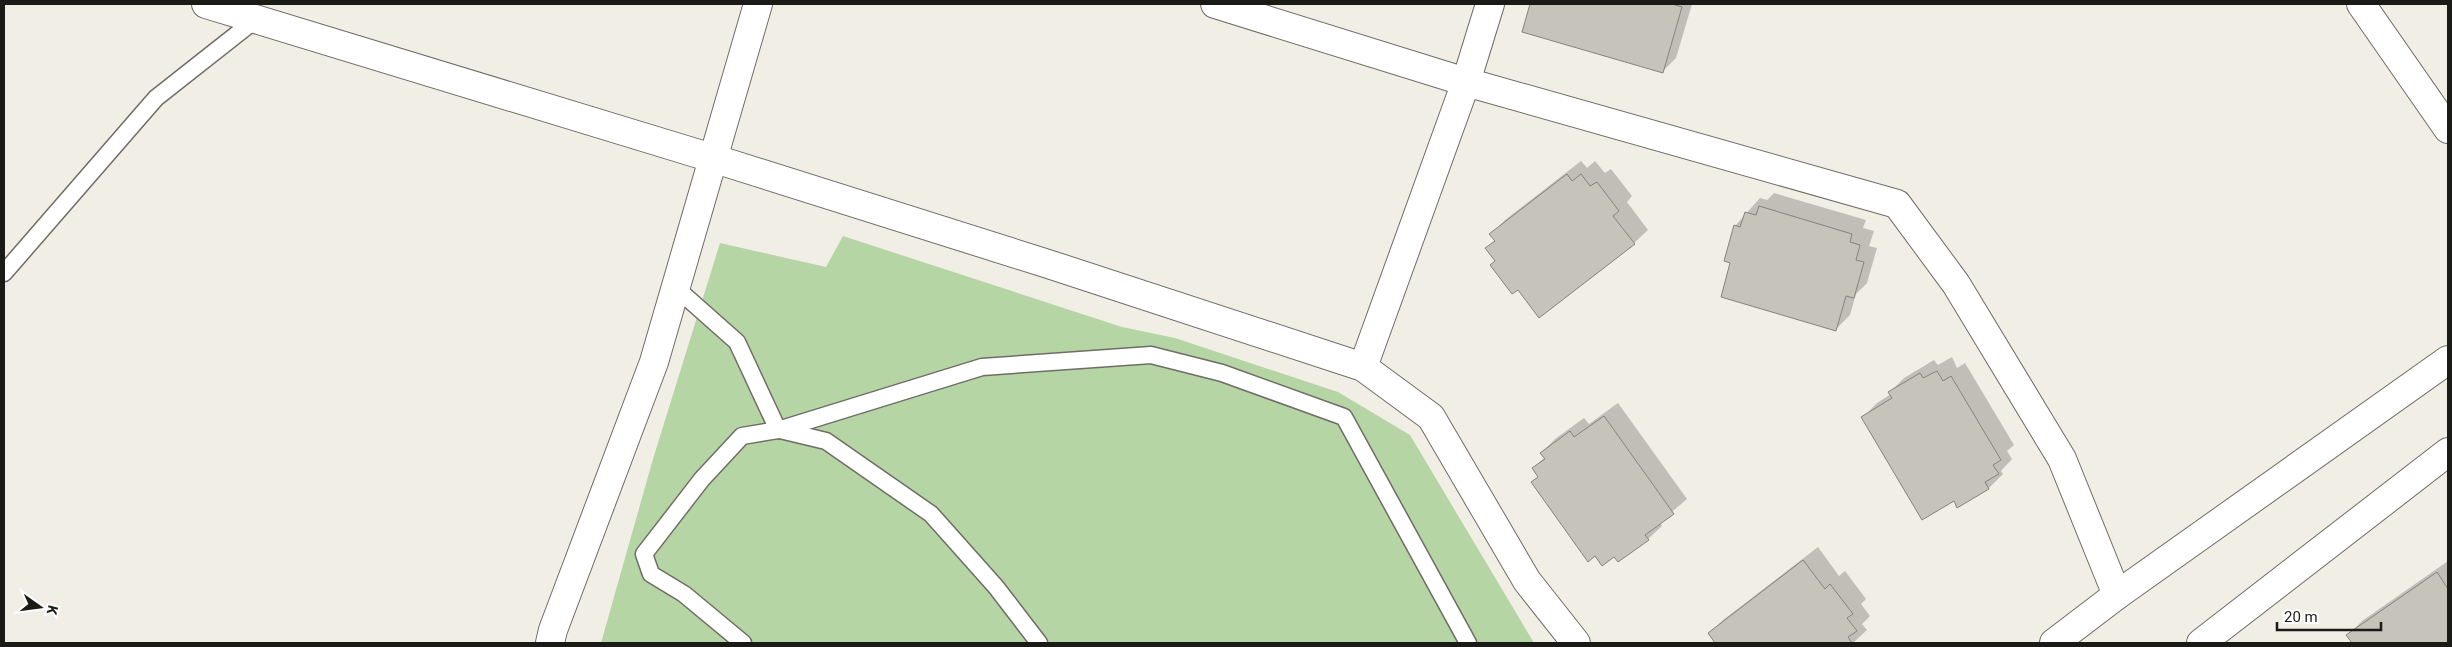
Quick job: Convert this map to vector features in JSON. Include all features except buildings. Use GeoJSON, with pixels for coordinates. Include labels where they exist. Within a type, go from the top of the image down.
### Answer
{"type":"FeatureCollection","features":[{"type":"Feature","properties":{"kind":"street"},"geometry":{"type":"LineString","coordinates":[[206,4],[1046,262],[1363,367],[1431,417],[1527,581],[1576,643]]}},
{"type":"Feature","properties":{"kind":"street"},"geometry":{"type":"LineString","coordinates":[[550,643],[654,362],[758,4]]}},
{"type":"Feature","properties":{"kind":"street"},"geometry":{"type":"LineString","coordinates":[[1215,4],[1466,82],[1896,204],[1956,284],[2062,459],[2117,595]]}},
{"type":"Feature","properties":{"kind":"street"},"geometry":{"type":"LineString","coordinates":[[1363,367],[1466,82],[1490,4]]}},
{"type":"Feature","properties":{"kind":"street"},"geometry":{"type":"LineString","coordinates":[[2361,4],[2448,129]]}},
{"type":"Feature","properties":{"kind":"street"},"geometry":{"type":"LineString","coordinates":[[2054,643],[2117,595],[2448,360]]}},
{"type":"Feature","properties":{"kind":"street"},"geometry":{"type":"LineString","coordinates":[[2201,643],[2448,452]]}},
{"type":"Feature","properties":{"kind":"lane"},"geometry":{"type":"LineString","coordinates":[[4,273],[156,98],[255,20]]}},
{"type":"Feature","properties":{"kind":"lane"},"geometry":{"type":"LineString","coordinates":[[675,287],[737,342],[778,430]]}},
{"type":"Feature","properties":{"kind":"lane"},"geometry":{"type":"LineString","coordinates":[[743,643],[684,594],[651,574],[644,554],[702,478],[742,436],[778,430],[982,367],[1151,355],[1222,373],[1344,417],[1468,643]]}},
{"type":"Feature","properties":{"kind":"lane"},"geometry":{"type":"LineString","coordinates":[[778,430],[826,441],[931,514],[996,588],[1039,643]]}},
{"type":"Feature","properties":{"kind":"green space"},"geometry":{"type":"Polygon","coordinates":[[[843,236],[1122,327],[1175,338],[1338,392],[1410,435],[1534,643],[601,643],[653,459],[720,243],[826,267],[843,236]]]}}]}
